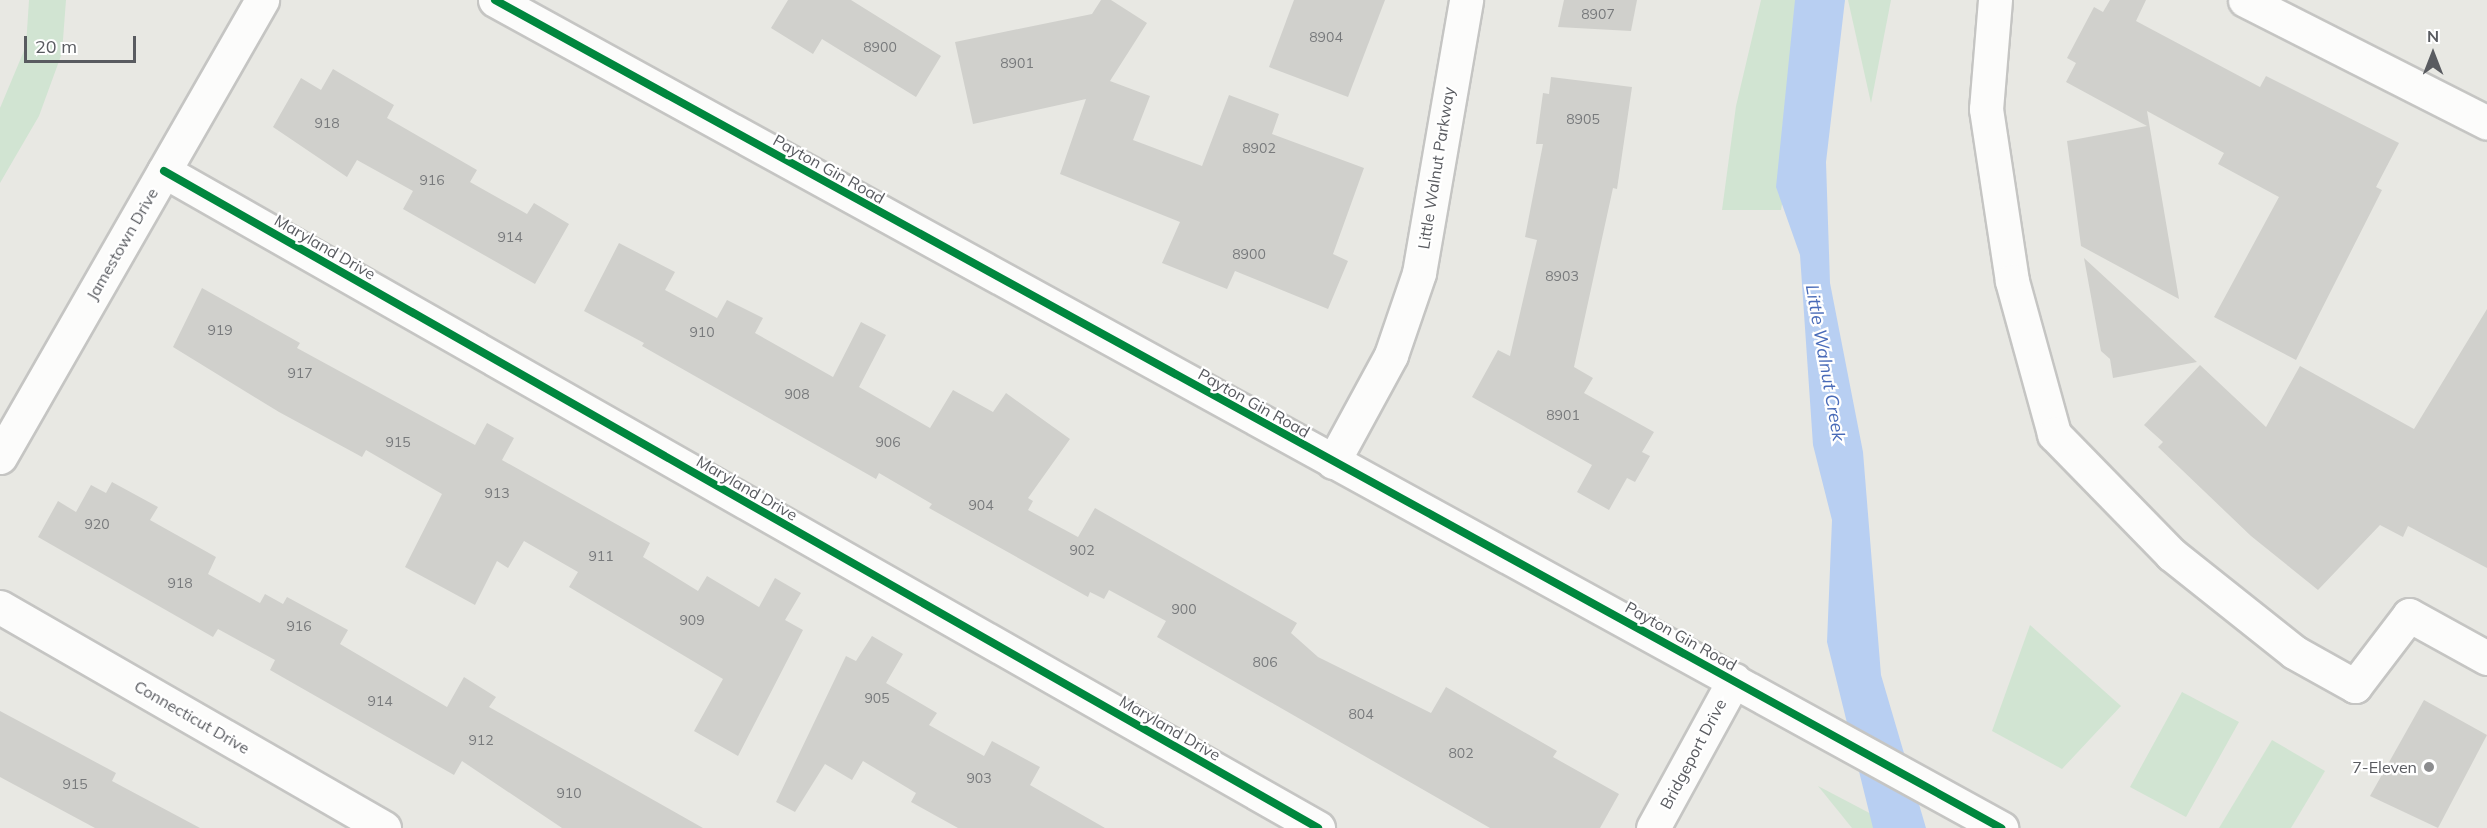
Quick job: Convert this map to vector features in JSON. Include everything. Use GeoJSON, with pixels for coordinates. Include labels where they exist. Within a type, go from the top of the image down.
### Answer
{"type":"FeatureCollection","features":[{"type":"Feature","properties":{"kind":"street","name":"Jamestown Drive"},"geometry":{"type":"LineString","coordinates":[[0,457],[262,0]]}},
{"type":"Feature","properties":{"kind":"street","name":"Payton Gin Road"},"geometry":{"type":"LineString","coordinates":[[495,0],[2001,828]]}},
{"type":"Feature","properties":{"kind":"street","name":"Little Walnut Parkway"},"geometry":{"type":"LineString","coordinates":[[1333,462],[1391,355],[1419,273],[1466,0]]}},
{"type":"Feature","properties":{"kind":"street"},"geometry":{"type":"LineString","coordinates":[[1995,0],[1986,109],[2012,281],[2054,434],[2171,554],[2294,652],[2355,686],[2409,615],[2487,658]]}},
{"type":"Feature","properties":{"kind":"street"},"geometry":{"type":"LineString","coordinates":[[2244,0],[2487,123]]}},
{"type":"Feature","properties":{"kind":"street","name":"Maryland Drive"},"geometry":{"type":"LineString","coordinates":[[164,171],[1318,828]]}},
{"type":"Feature","properties":{"kind":"street","name":"Connecticut Drive"},"geometry":{"type":"LineString","coordinates":[[0,607],[384,828]]}},
{"type":"Feature","properties":{"kind":"street","name":"Bridgeport Drive"},"geometry":{"type":"LineString","coordinates":[[1653,828],[1734,680]]}},
{"type":"Feature","properties":{"kind":"green space"},"geometry":{"type":"Polygon","coordinates":[[[29,0],[66,0],[62,53],[39,116],[0,183],[0,108],[26,46],[29,0]]]}},
{"type":"Feature","properties":{"kind":"green space"},"geometry":{"type":"Polygon","coordinates":[[[1761,0],[1845,0],[1793,139],[1781,210],[1722,210],[1736,106],[1761,0]]]}},
{"type":"Feature","properties":{"kind":"green space"},"geometry":{"type":"Polygon","coordinates":[[[1848,0],[1891,0],[1871,103],[1848,0]]]}},
{"type":"Feature","properties":{"kind":"green space"},"geometry":{"type":"Polygon","coordinates":[[[2030,625],[2121,706],[2062,769],[1992,731],[2030,625]]]}},
{"type":"Feature","properties":{"kind":"green space"},"geometry":{"type":"Polygon","coordinates":[[[2182,692],[2239,722],[2186,817],[2130,787],[2182,692]]]}},
{"type":"Feature","properties":{"kind":"green space"},"geometry":{"type":"Polygon","coordinates":[[[2272,740],[2325,771],[2291,828],[2219,828],[2272,740]]]}},
{"type":"Feature","properties":{"kind":"green space"},"geometry":{"type":"Polygon","coordinates":[[[1818,786],[1898,828],[1852,828],[1818,786]]]}},
{"type":"Feature","properties":{"kind":"water","name":"Little Walnut Creek"},"geometry":{"type":"Polygon","coordinates":[[[1795,0],[1845,0],[1826,162],[1830,283],[1863,452],[1881,675],[1926,828],[1873,828],[1827,642],[1832,520],[1813,445],[1800,255],[1776,187],[1795,0]]]}},
{"type":"Feature","properties":{"kind":"building"},"geometry":{"type":"Polygon","coordinates":[[[788,0],[851,0],[941,56],[916,97],[822,39],[813,54],[771,28],[788,0]]]}},
{"type":"Feature","properties":{"kind":"building"},"geometry":{"type":"Polygon","coordinates":[[[1101,0],[1111,0],[1147,23],[1110,81],[1150,96],[1133,140],[1202,166],[1229,95],[1279,114],[1272,134],[1364,168],[1333,254],[1348,261],[1328,309],[1235,271],[1227,289],[1162,263],[1180,222],[1060,174],[1086,99],[973,124],[955,42],[1092,14],[1101,0]]]}},
{"type":"Feature","properties":{"kind":"building"},"geometry":{"type":"Polygon","coordinates":[[[1294,0],[1385,0],[1348,97],[1269,67],[1294,0]]]}},
{"type":"Feature","properties":{"kind":"building"},"geometry":{"type":"Polygon","coordinates":[[[1564,0],[1637,0],[1631,31],[1558,27],[1564,0]]]}},
{"type":"Feature","properties":{"kind":"building"},"geometry":{"type":"Polygon","coordinates":[[[2110,0],[2146,0],[2136,21],[2260,87],[2266,76],[2399,143],[2376,187],[2382,190],[2296,360],[2214,317],[2279,197],[2218,164],[2224,153],[2147,111],[2179,299],[2081,246],[2067,141],[2147,126],[2066,82],[2076,63],[2067,58],[2094,7],[2103,12],[2110,0]]]}},
{"type":"Feature","properties":{"kind":"building"},"geometry":{"type":"Polygon","coordinates":[[[333,69],[394,105],[387,118],[477,170],[470,182],[527,214],[534,203],[569,224],[535,284],[403,209],[413,191],[357,160],[347,177],[273,127],[301,78],[321,90],[333,69]]]}},
{"type":"Feature","properties":{"kind":"building"},"geometry":{"type":"Polygon","coordinates":[[[1551,77],[1632,87],[1617,189],[1613,188],[1574,367],[1593,378],[1584,393],[1654,432],[1642,452],[1650,456],[1635,482],[1627,478],[1609,510],[1577,492],[1592,465],[1472,397],[1498,350],[1510,356],[1537,240],[1525,237],[1543,144],[1536,144],[1543,93],[1549,94],[1551,77]]]}},
{"type":"Feature","properties":{"kind":"building"},"geometry":{"type":"Polygon","coordinates":[[[619,243],[675,272],[665,290],[717,318],[727,300],[763,318],[755,333],[833,377],[861,322],[886,335],[859,387],[930,428],[953,390],[993,412],[1006,393],[1070,439],[1028,498],[1033,501],[1028,510],[1078,537],[1095,508],[1297,623],[1291,633],[1318,657],[1431,713],[1446,687],[1557,751],[1553,757],[1619,794],[1600,828],[1490,828],[1157,637],[1166,621],[1109,590],[1104,599],[1090,592],[1088,597],[929,508],[932,504],[879,473],[876,479],[642,346],[644,343],[584,311],[619,243]]]}},
{"type":"Feature","properties":{"kind":"building"},"geometry":{"type":"Polygon","coordinates":[[[2084,258],[2197,362],[2113,378],[2110,359],[2101,351],[2084,258]]]}},
{"type":"Feature","properties":{"kind":"building"},"geometry":{"type":"Polygon","coordinates":[[[202,288],[300,343],[297,348],[475,445],[487,423],[514,438],[502,460],[650,543],[643,557],[698,591],[707,576],[759,607],[775,578],[801,593],[785,620],[803,630],[738,756],[694,731],[723,679],[569,587],[578,572],[524,541],[508,568],[497,561],[475,605],[405,567],[442,494],[366,450],[362,457],[279,412],[173,347],[202,288]]]}},
{"type":"Feature","properties":{"kind":"building"},"geometry":{"type":"Polygon","coordinates":[[[2487,309],[2487,568],[2408,526],[2403,537],[2380,525],[2318,590],[2251,536],[2158,447],[2163,442],[2144,425],[2200,365],[2266,427],[2300,366],[2414,429],[2487,309]]]}},
{"type":"Feature","properties":{"kind":"building"},"geometry":{"type":"Polygon","coordinates":[[[112,482],[158,507],[150,520],[216,557],[208,574],[260,603],[265,594],[283,604],[287,597],[348,630],[340,644],[447,707],[464,677],[496,697],[489,707],[703,828],[562,828],[462,761],[454,775],[270,670],[275,660],[218,629],[213,637],[38,537],[58,501],[76,512],[91,485],[106,493],[112,482]]]}},
{"type":"Feature","properties":{"kind":"building"},"geometry":{"type":"Polygon","coordinates":[[[872,636],[903,654],[886,683],[937,713],[929,725],[984,756],[992,741],[1040,767],[1030,785],[1105,828],[958,828],[911,802],[916,793],[863,761],[852,780],[825,764],[795,812],[776,802],[846,656],[856,661],[872,636]]]}},
{"type":"Feature","properties":{"kind":"building","name":"7-Eleven"},"geometry":{"type":"Polygon","coordinates":[[[2424,700],[2487,735],[2438,828],[2370,796],[2424,700]]]}},
{"type":"Feature","properties":{"kind":"building"},"geometry":{"type":"Polygon","coordinates":[[[0,711],[116,773],[112,781],[200,828],[95,828],[0,777],[0,711]]]}},
{"type":"Feature","properties":{"kind":"cycle path"},"geometry":{"type":"LineString","coordinates":[[495,0],[2001,828]]}},
{"type":"Feature","properties":{"kind":"cycle path"},"geometry":{"type":"LineString","coordinates":[[164,171],[1318,828]]}},
{"type":"Feature","properties":{"kind":"place","name":"7-Eleven"},"geometry":{"type":"Point","coordinates":[2429,767]}}]}
